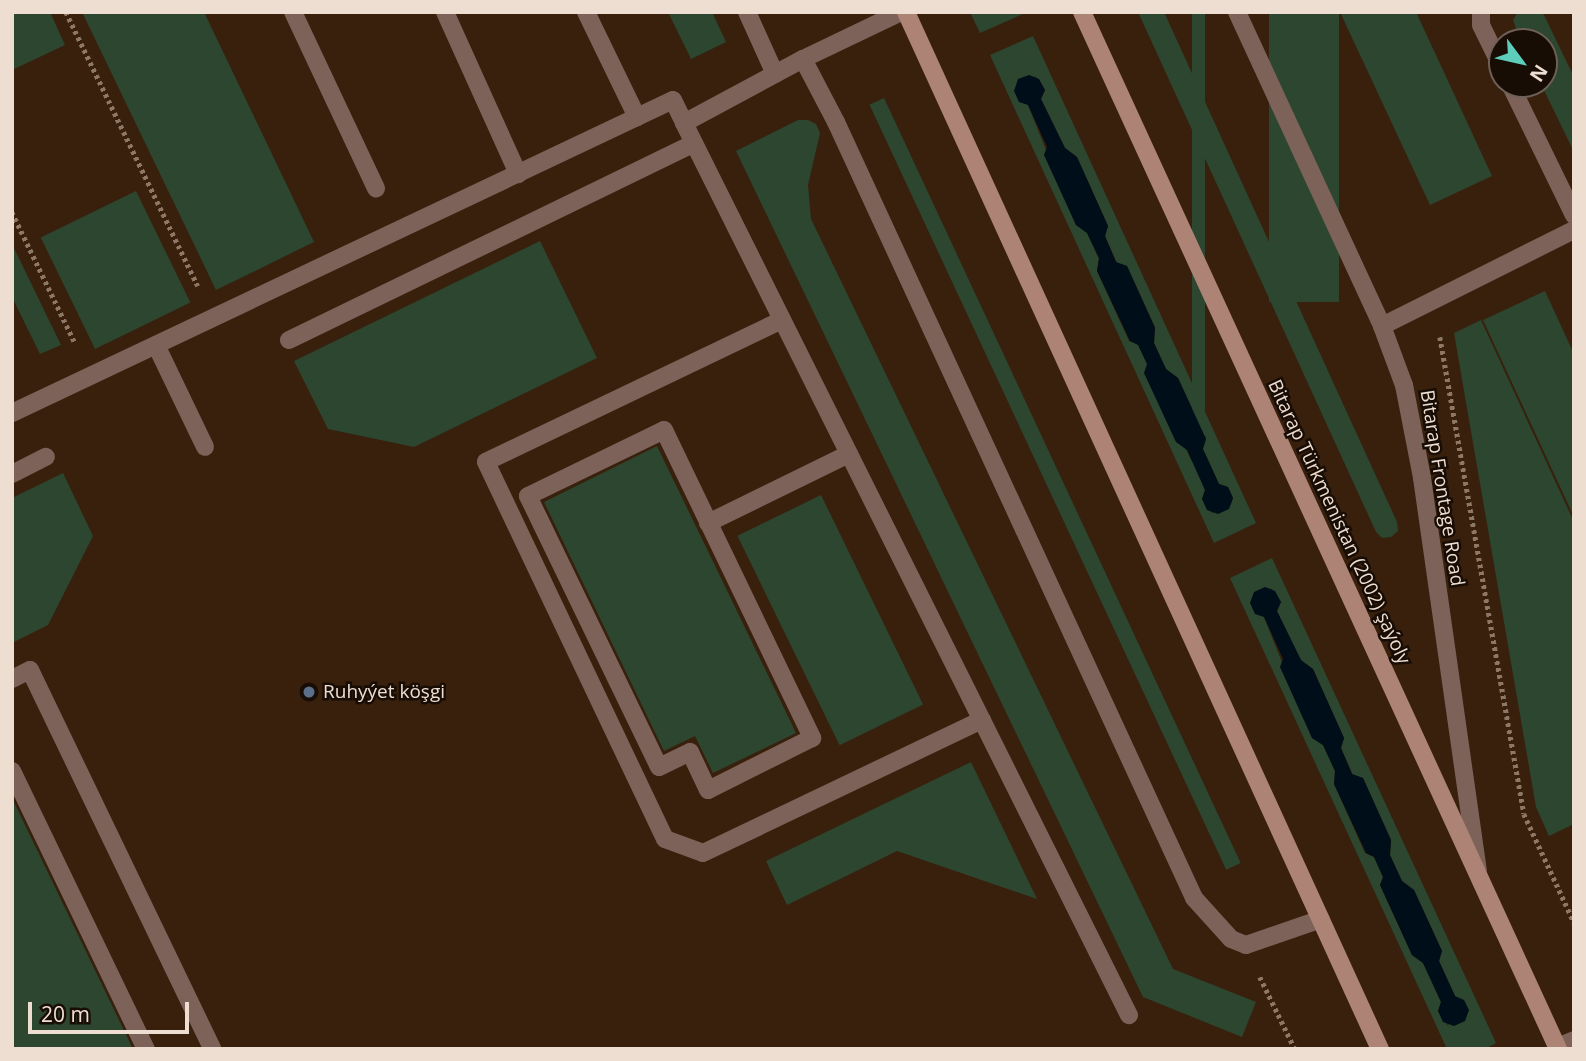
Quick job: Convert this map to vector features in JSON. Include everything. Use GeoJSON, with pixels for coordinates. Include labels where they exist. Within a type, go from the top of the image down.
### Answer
{"type":"FeatureCollection","features":[{"type":"Feature","properties":{"kind":"main road"},"geometry":{"type":"LineString","coordinates":[[904,12],[1380,1049]]}},
{"type":"Feature","properties":{"kind":"main road","name":"Bitarap Türkmenistan (2002) şaýoly"},"geometry":{"type":"LineString","coordinates":[[1082,12],[1479,877],[1563,1045]]}},
{"type":"Feature","properties":{"kind":"street"},"geometry":{"type":"LineString","coordinates":[[293,12],[376,188]]}},
{"type":"Feature","properties":{"kind":"street"},"geometry":{"type":"LineString","coordinates":[[445,12],[518,174]]}},
{"type":"Feature","properties":{"kind":"street"},"geometry":{"type":"LineString","coordinates":[[586,12],[637,117]]}},
{"type":"Feature","properties":{"kind":"street"},"geometry":{"type":"LineString","coordinates":[[747,12],[775,74]]}},
{"type":"Feature","properties":{"kind":"street"},"geometry":{"type":"LineString","coordinates":[[684,123],[803,59],[904,12]]}},
{"type":"Feature","properties":{"kind":"street","name":"Bitarap Frontage Road"},"geometry":{"type":"LineString","coordinates":[[1237,12],[1382,326],[1404,385],[1414,431],[1479,877]]}},
{"type":"Feature","properties":{"kind":"street"},"geometry":{"type":"LineString","coordinates":[[1481,12],[1481,25],[1488,39]]}},
{"type":"Feature","properties":{"kind":"street"},"geometry":{"type":"LineString","coordinates":[[803,59],[836,122],[1194,898],[1231,939],[1247,944],[1321,919]]}},
{"type":"Feature","properties":{"kind":"street"},"geometry":{"type":"LineString","coordinates":[[1517,98],[1574,215]]}},
{"type":"Feature","properties":{"kind":"street"},"geometry":{"type":"LineString","coordinates":[[12,413],[673,100],[1129,1015]]}},
{"type":"Feature","properties":{"kind":"street"},"geometry":{"type":"LineString","coordinates":[[289,341],[694,143]]}},
{"type":"Feature","properties":{"kind":"street"},"geometry":{"type":"LineString","coordinates":[[1382,326],[1574,230]]}},
{"type":"Feature","properties":{"kind":"street"},"geometry":{"type":"LineString","coordinates":[[782,320],[486,462],[665,839],[703,853],[982,720]]}},
{"type":"Feature","properties":{"kind":"street"},"geometry":{"type":"LineString","coordinates":[[156,345],[205,447]]}},
{"type":"Feature","properties":{"kind":"street"},"geometry":{"type":"LineString","coordinates":[[664,430],[708,523],[812,738],[708,790],[690,752],[659,767],[528,496],[664,430]]}},
{"type":"Feature","properties":{"kind":"street"},"geometry":{"type":"LineString","coordinates":[[708,523],[849,454]]}},
{"type":"Feature","properties":{"kind":"street"},"geometry":{"type":"LineString","coordinates":[[12,474],[46,457]]}},
{"type":"Feature","properties":{"kind":"street"},"geometry":{"type":"LineString","coordinates":[[12,679],[30,670],[212,1049]]}},
{"type":"Feature","properties":{"kind":"street"},"geometry":{"type":"LineString","coordinates":[[12,771],[146,1049]]}},
{"type":"Feature","properties":{"kind":"path"},"geometry":{"type":"LineString","coordinates":[[66,12],[213,317]]}},
{"type":"Feature","properties":{"kind":"path"},"geometry":{"type":"LineString","coordinates":[[12,212],[91,375]]}},
{"type":"Feature","properties":{"kind":"path"},"geometry":{"type":"LineString","coordinates":[[1442,333],[1440,340],[1524,814],[1574,922]]}},
{"type":"Feature","properties":{"kind":"path"},"geometry":{"type":"LineString","coordinates":[[1247,944],[1295,1049]]}},
{"type":"Feature","properties":{"kind":"green space"},"geometry":{"type":"Polygon","coordinates":[[[12,12],[50,12],[65,45],[12,70],[12,12]]]}},
{"type":"Feature","properties":{"kind":"green space"},"geometry":{"type":"Polygon","coordinates":[[[82,12],[204,12],[314,242],[216,290],[82,12]]]}},
{"type":"Feature","properties":{"kind":"green space"},"geometry":{"type":"Polygon","coordinates":[[[668,12],[712,12],[726,42],[691,59],[668,12]]]}},
{"type":"Feature","properties":{"kind":"green space"},"geometry":{"type":"Polygon","coordinates":[[[970,12],[1022,12],[1023,14],[980,33],[970,12]]]}},
{"type":"Feature","properties":{"kind":"green space"},"geometry":{"type":"Polygon","coordinates":[[[1138,12],[1164,12],[1397,522],[1398,531],[1391,537],[1382,538],[1376,532],[1138,12]]]}},
{"type":"Feature","properties":{"kind":"green space"},"geometry":{"type":"Polygon","coordinates":[[[1192,12],[1205,12],[1205,483],[1192,483],[1192,12]]]}},
{"type":"Feature","properties":{"kind":"green space"},"geometry":{"type":"Polygon","coordinates":[[[1269,12],[1339,12],[1339,302],[1269,302],[1269,12]]]}},
{"type":"Feature","properties":{"kind":"green space"},"geometry":{"type":"Polygon","coordinates":[[[1340,12],[1416,12],[1492,176],[1430,205],[1340,12]]]}},
{"type":"Feature","properties":{"kind":"green space"},"geometry":{"type":"Polygon","coordinates":[[[1518,12],[1541,12],[1550,28],[1516,28],[1513,20],[1518,12]]]}},
{"type":"Feature","properties":{"kind":"green space"},"geometry":{"type":"Polygon","coordinates":[[[1033,36],[1256,523],[1214,543],[990,55],[1033,36]],[[1035,76],[1028,105],[1076,225],[1087,233],[1099,259],[1097,271],[1129,341],[1138,344],[1205,490],[1202,499],[1212,513],[1231,504],[1233,498],[1228,487],[1219,484],[1203,449],[1206,438],[1178,378],[1166,369],[1154,343],[1155,327],[1127,266],[1117,263],[1105,236],[1108,226],[1077,157],[1065,148],[1041,99],[1045,90],[1035,76]]]}},
{"type":"Feature","properties":{"kind":"green space"},"geometry":{"type":"Polygon","coordinates":[[[1558,44],[1574,77],[1574,152],[1548,98],[1558,98],[1558,44]]]}},
{"type":"Feature","properties":{"kind":"green space"},"geometry":{"type":"Polygon","coordinates":[[[884,98],[1241,863],[1226,870],[869,105],[884,98]]]}},
{"type":"Feature","properties":{"kind":"green space"},"geometry":{"type":"Polygon","coordinates":[[[798,120],[808,120],[816,124],[820,133],[808,185],[811,219],[1173,969],[1256,1002],[1242,1037],[1143,997],[736,151],[798,120]]]}},
{"type":"Feature","properties":{"kind":"green space"},"geometry":{"type":"Polygon","coordinates":[[[136,191],[190,302],[95,349],[41,237],[136,191]]]}},
{"type":"Feature","properties":{"kind":"green space"},"geometry":{"type":"Polygon","coordinates":[[[540,241],[597,358],[414,447],[328,429],[294,361],[540,241]]]}},
{"type":"Feature","properties":{"kind":"green space"},"geometry":{"type":"Polygon","coordinates":[[[12,244],[61,345],[40,354],[12,297],[12,244]]]}},
{"type":"Feature","properties":{"kind":"green space"},"geometry":{"type":"Polygon","coordinates":[[[1545,291],[1574,354],[1574,517],[1483,320],[1545,291]]]}},
{"type":"Feature","properties":{"kind":"green space"},"geometry":{"type":"Polygon","coordinates":[[[1481,320],[1574,522],[1574,824],[1549,836],[1536,807],[1454,333],[1481,320]]]}},
{"type":"Feature","properties":{"kind":"green space"},"geometry":{"type":"Polygon","coordinates":[[[657,446],[796,733],[713,773],[695,736],[664,751],[544,502],[657,446]]]}},
{"type":"Feature","properties":{"kind":"green space"},"geometry":{"type":"Polygon","coordinates":[[[63,473],[93,536],[48,625],[12,643],[12,498],[63,473]]]}},
{"type":"Feature","properties":{"kind":"green space"},"geometry":{"type":"Polygon","coordinates":[[[821,495],[923,704],[840,745],[737,536],[821,495]]]}},
{"type":"Feature","properties":{"kind":"green space"},"geometry":{"type":"Polygon","coordinates":[[[1272,558],[1496,1043],[1485,1049],[1447,1049],[1230,578],[1272,558]],[[1271,588],[1264,617],[1312,738],[1323,745],[1335,771],[1334,784],[1365,853],[1374,857],[1383,877],[1380,885],[1412,955],[1423,963],[1441,1002],[1438,1011],[1448,1026],[1455,996],[1439,961],[1442,951],[1414,890],[1402,881],[1390,855],[1391,840],[1363,778],[1353,775],[1341,748],[1344,738],[1313,669],[1301,661],[1277,611],[1281,602],[1271,588]]]}},
{"type":"Feature","properties":{"kind":"green space"},"geometry":{"type":"Polygon","coordinates":[[[971,762],[1037,899],[897,851],[787,905],[766,861],[971,762]]]}},
{"type":"Feature","properties":{"kind":"green space"},"geometry":{"type":"Polygon","coordinates":[[[12,798],[132,1047],[129,1049],[12,1049],[12,798]]]}},
{"type":"Feature","properties":{"kind":"water"},"geometry":{"type":"Polygon","coordinates":[[[1029,75],[1039,79],[1045,90],[1041,99],[1065,148],[1077,157],[1108,226],[1105,236],[1116,262],[1127,266],[1155,328],[1154,343],[1166,369],[1178,378],[1206,439],[1203,449],[1219,484],[1228,487],[1233,498],[1229,509],[1218,514],[1207,510],[1202,499],[1205,490],[1187,450],[1176,442],[1144,373],[1147,364],[1138,345],[1130,341],[1097,271],[1099,258],[1087,233],[1076,225],[1044,155],[1047,147],[1028,105],[1019,102],[1014,91],[1018,79],[1029,75]]]}},
{"type":"Feature","properties":{"kind":"water"},"geometry":{"type":"Polygon","coordinates":[[[1265,587],[1275,591],[1281,602],[1277,611],[1301,660],[1313,669],[1344,738],[1341,748],[1352,774],[1363,778],[1391,840],[1390,855],[1402,881],[1414,890],[1442,951],[1439,961],[1455,996],[1464,1000],[1469,1010],[1465,1021],[1454,1026],[1443,1022],[1438,1011],[1441,1002],[1423,963],[1412,955],[1380,885],[1383,877],[1374,857],[1366,853],[1334,784],[1335,771],[1323,745],[1312,738],[1280,667],[1283,659],[1264,617],[1255,614],[1250,603],[1254,592],[1265,587]]]}},
{"type":"Feature","properties":{"kind":"place","name":"Ruhyýet köşgi"},"geometry":{"type":"Point","coordinates":[309,692]}}]}
